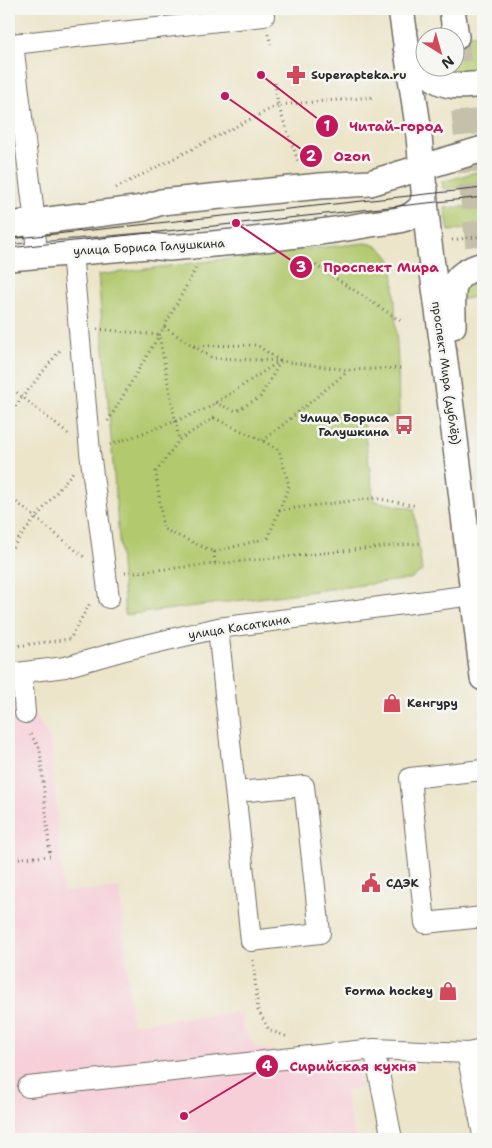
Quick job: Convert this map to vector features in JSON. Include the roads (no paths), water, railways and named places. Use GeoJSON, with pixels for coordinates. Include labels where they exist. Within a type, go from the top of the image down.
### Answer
{"type":"FeatureCollection","features":[{"type":"Feature","properties":{"kind":"main road"},"geometry":{"type":"LineString","coordinates":[[402,9],[406,47],[435,167],[429,174],[424,194]]}},
{"type":"Feature","properties":{"kind":"main road"},"geometry":{"type":"LineString","coordinates":[[452,9],[455,28]]}},
{"type":"Feature","properties":{"kind":"main road"},"geometry":{"type":"LineString","coordinates":[[406,47],[430,76],[440,83],[462,87],[483,84]]}},
{"type":"Feature","properties":{"kind":"main road"},"geometry":{"type":"LineString","coordinates":[[9,225],[144,208],[162,202],[320,186],[370,183],[483,149]]}},
{"type":"Feature","properties":{"kind":"main road","name":"улица Бориса Галушкина"},"geometry":{"type":"LineString","coordinates":[[9,258],[148,246],[169,248],[321,233],[390,222],[408,216],[419,210],[424,201],[424,194]]}},
{"type":"Feature","properties":{"kind":"main road","name":"проспект Мира (дублёр)"},"geometry":{"type":"LineString","coordinates":[[424,194],[439,241],[448,386],[483,678]]}},
{"type":"Feature","properties":{"kind":"main road"},"geometry":{"type":"LineString","coordinates":[[375,223],[411,224],[439,241]]}},
{"type":"Feature","properties":{"kind":"main road"},"geometry":{"type":"LineString","coordinates":[[448,386],[453,338],[452,293],[455,282],[462,274],[472,268],[483,265]]}},
{"type":"Feature","properties":{"kind":"street"},"geometry":{"type":"LineString","coordinates":[[37,255],[35,222],[12,38],[264,16],[263,9]]}},
{"type":"Feature","properties":{"kind":"street"},"geometry":{"type":"LineString","coordinates":[[72,252],[90,452],[109,598]]}},
{"type":"Feature","properties":{"kind":"street","name":"улица Касаткина"},"geometry":{"type":"LineString","coordinates":[[15,674],[65,667],[125,650],[218,628],[473,595]]}},
{"type":"Feature","properties":{"kind":"street"},"geometry":{"type":"LineString","coordinates":[[218,628],[251,941],[320,933],[304,786],[236,792]]}},
{"type":"Feature","properties":{"kind":"street"},"geometry":{"type":"LineString","coordinates":[[15,674],[25,720]]}},
{"type":"Feature","properties":{"kind":"street"},"geometry":{"type":"LineString","coordinates":[[483,770],[410,778],[426,923],[483,917]]}},
{"type":"Feature","properties":{"kind":"street"},"geometry":{"type":"LineString","coordinates":[[374,1049],[392,1139]]}},
{"type":"Feature","properties":{"kind":"street"},"geometry":{"type":"LineString","coordinates":[[28,1087],[374,1049],[475,1052],[483,1135]]}},
{"type":"Feature","properties":{"kind":"tunnel"},"geometry":{"type":"LineString","coordinates":[[460,78],[483,295]]}},
{"type":"Feature","properties":{"kind":"tram line"},"geometry":{"type":"LineString","coordinates":[[9,239],[483,188]]}},
{"type":"Feature","properties":{"kind":"tram line"},"geometry":{"type":"LineString","coordinates":[[9,248],[483,197]]}},
{"type":"Feature","properties":{"kind":"place","name":"Читай-город"},"geometry":{"type":"Point","coordinates":[261,75]}},
{"type":"Feature","properties":{"kind":"place","name":"Superapteka.ru"},"geometry":{"type":"Point","coordinates":[296,75]}},
{"type":"Feature","properties":{"kind":"place","name":"Ozon"},"geometry":{"type":"Point","coordinates":[225,96]}},
{"type":"Feature","properties":{"kind":"place","name":"Проспект Мира"},"geometry":{"type":"Point","coordinates":[236,223]}},
{"type":"Feature","properties":{"kind":"place","name":"Улица Бориса Галушкина"},"geometry":{"type":"Point","coordinates":[404,425]}},
{"type":"Feature","properties":{"kind":"place","name":"Кенгуру"},"geometry":{"type":"Point","coordinates":[392,703]}},
{"type":"Feature","properties":{"kind":"place","name":"СДЭК"},"geometry":{"type":"Point","coordinates":[371,883]}},
{"type":"Feature","properties":{"kind":"place","name":"Forma hockey"},"geometry":{"type":"Point","coordinates":[448,991]}},
{"type":"Feature","properties":{"kind":"place","name":"Сирийская кухня"},"geometry":{"type":"Point","coordinates":[184,1116]}}]}
